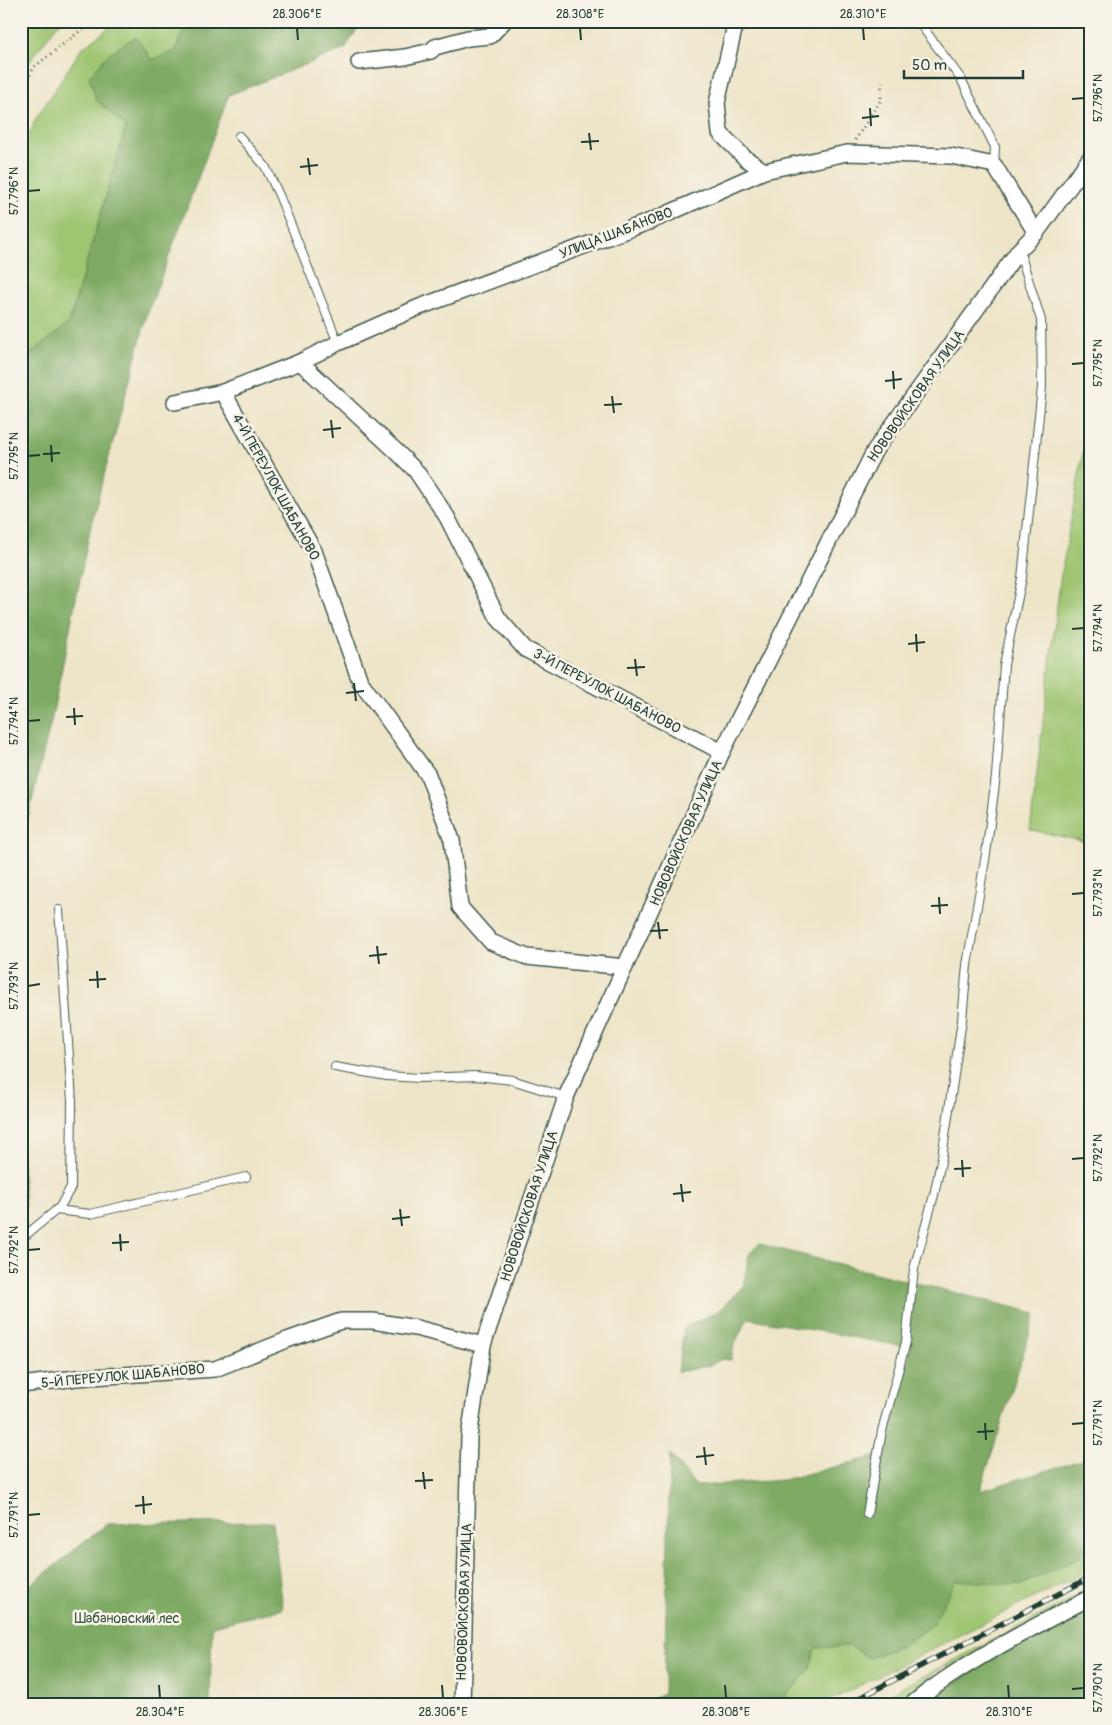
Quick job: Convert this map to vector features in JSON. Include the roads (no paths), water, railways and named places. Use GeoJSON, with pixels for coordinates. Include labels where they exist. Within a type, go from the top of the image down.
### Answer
{"type":"FeatureCollection","features":[{"type":"Feature","properties":{"kind":"street"},"geometry":{"type":"LineString","coordinates":[[359,62],[404,57],[431,51],[435,47],[468,38],[490,36],[504,21]]}},
{"type":"Feature","properties":{"kind":"street"},"geometry":{"type":"LineString","coordinates":[[736,21],[718,103],[720,133],[745,158],[764,171]]}},
{"type":"Feature","properties":{"kind":"street","name":"УЛИЦА ШАБАНОВО"},"geometry":{"type":"LineString","coordinates":[[175,402],[223,392],[300,362],[417,308],[651,221],[764,171],[848,153],[951,156],[994,165]]}},
{"type":"Feature","properties":{"kind":"street","name":"НОВОВОЙСКОВАЯ УЛИЦА"},"geometry":{"type":"LineString","coordinates":[[462,1704],[469,1438],[483,1345],[566,1096],[722,752],[875,450],[1019,250],[1036,234],[1091,157]]}},
{"type":"Feature","properties":{"kind":"street"},"geometry":{"type":"LineString","coordinates":[[994,165],[1036,234]]}},
{"type":"Feature","properties":{"kind":"street","name":"3-Й ПЕРЕУЛОК ШАБАНОВО"},"geometry":{"type":"LineString","coordinates":[[300,362],[416,471],[447,517],[498,618],[525,648],[722,752]]}},
{"type":"Feature","properties":{"kind":"street","name":"4-Й ПЕРЕУЛОК ШАБАНОВО"},"geometry":{"type":"LineString","coordinates":[[223,392],[314,551],[360,681],[428,775],[452,840],[460,907],[491,942],[526,957],[625,967]]}},
{"type":"Feature","properties":{"kind":"street","name":"5-Й ПЕРЕУЛОК ШАБАНОВО"},"geometry":{"type":"LineString","coordinates":[[21,1385],[76,1378],[215,1369],[341,1321],[372,1321],[408,1327],[483,1345]]}},
{"type":"Feature","properties":{"kind":"street"},"geometry":{"type":"LineString","coordinates":[[912,1704],[925,1693],[1000,1646],[1091,1598]]}},
{"type":"Feature","properties":{"kind":"lane"},"geometry":{"type":"LineString","coordinates":[[918,21],[961,79],[995,147],[994,165]]}},
{"type":"Feature","properties":{"kind":"lane"},"geometry":{"type":"LineString","coordinates":[[239,136],[265,166],[338,343]]}},
{"type":"Feature","properties":{"kind":"lane"},"geometry":{"type":"LineString","coordinates":[[867,1514],[882,1431],[906,1342],[914,1269],[942,1157],[962,1020],[967,965],[986,854],[996,776],[1004,665],[1022,578],[1042,387],[1041,320],[1019,250]]}},
{"type":"Feature","properties":{"kind":"lane"},"geometry":{"type":"LineString","coordinates":[[21,1239],[60,1207],[71,1187],[72,1101],[59,910]]}},
{"type":"Feature","properties":{"kind":"lane"},"geometry":{"type":"LineString","coordinates":[[335,1067],[387,1076],[419,1078],[476,1076],[512,1080],[566,1096]]}},
{"type":"Feature","properties":{"kind":"lane"},"geometry":{"type":"LineString","coordinates":[[56,1210],[90,1214],[246,1177]]}},
{"type":"Feature","properties":{"kind":"railway"},"geometry":{"type":"LineString","coordinates":[[848,1704],[1091,1577]]}},
{"type":"Feature","properties":{"kind":"park label","name":"Шабановский лес"},"geometry":{"type":"Point","coordinates":[127,1618]}}]}
